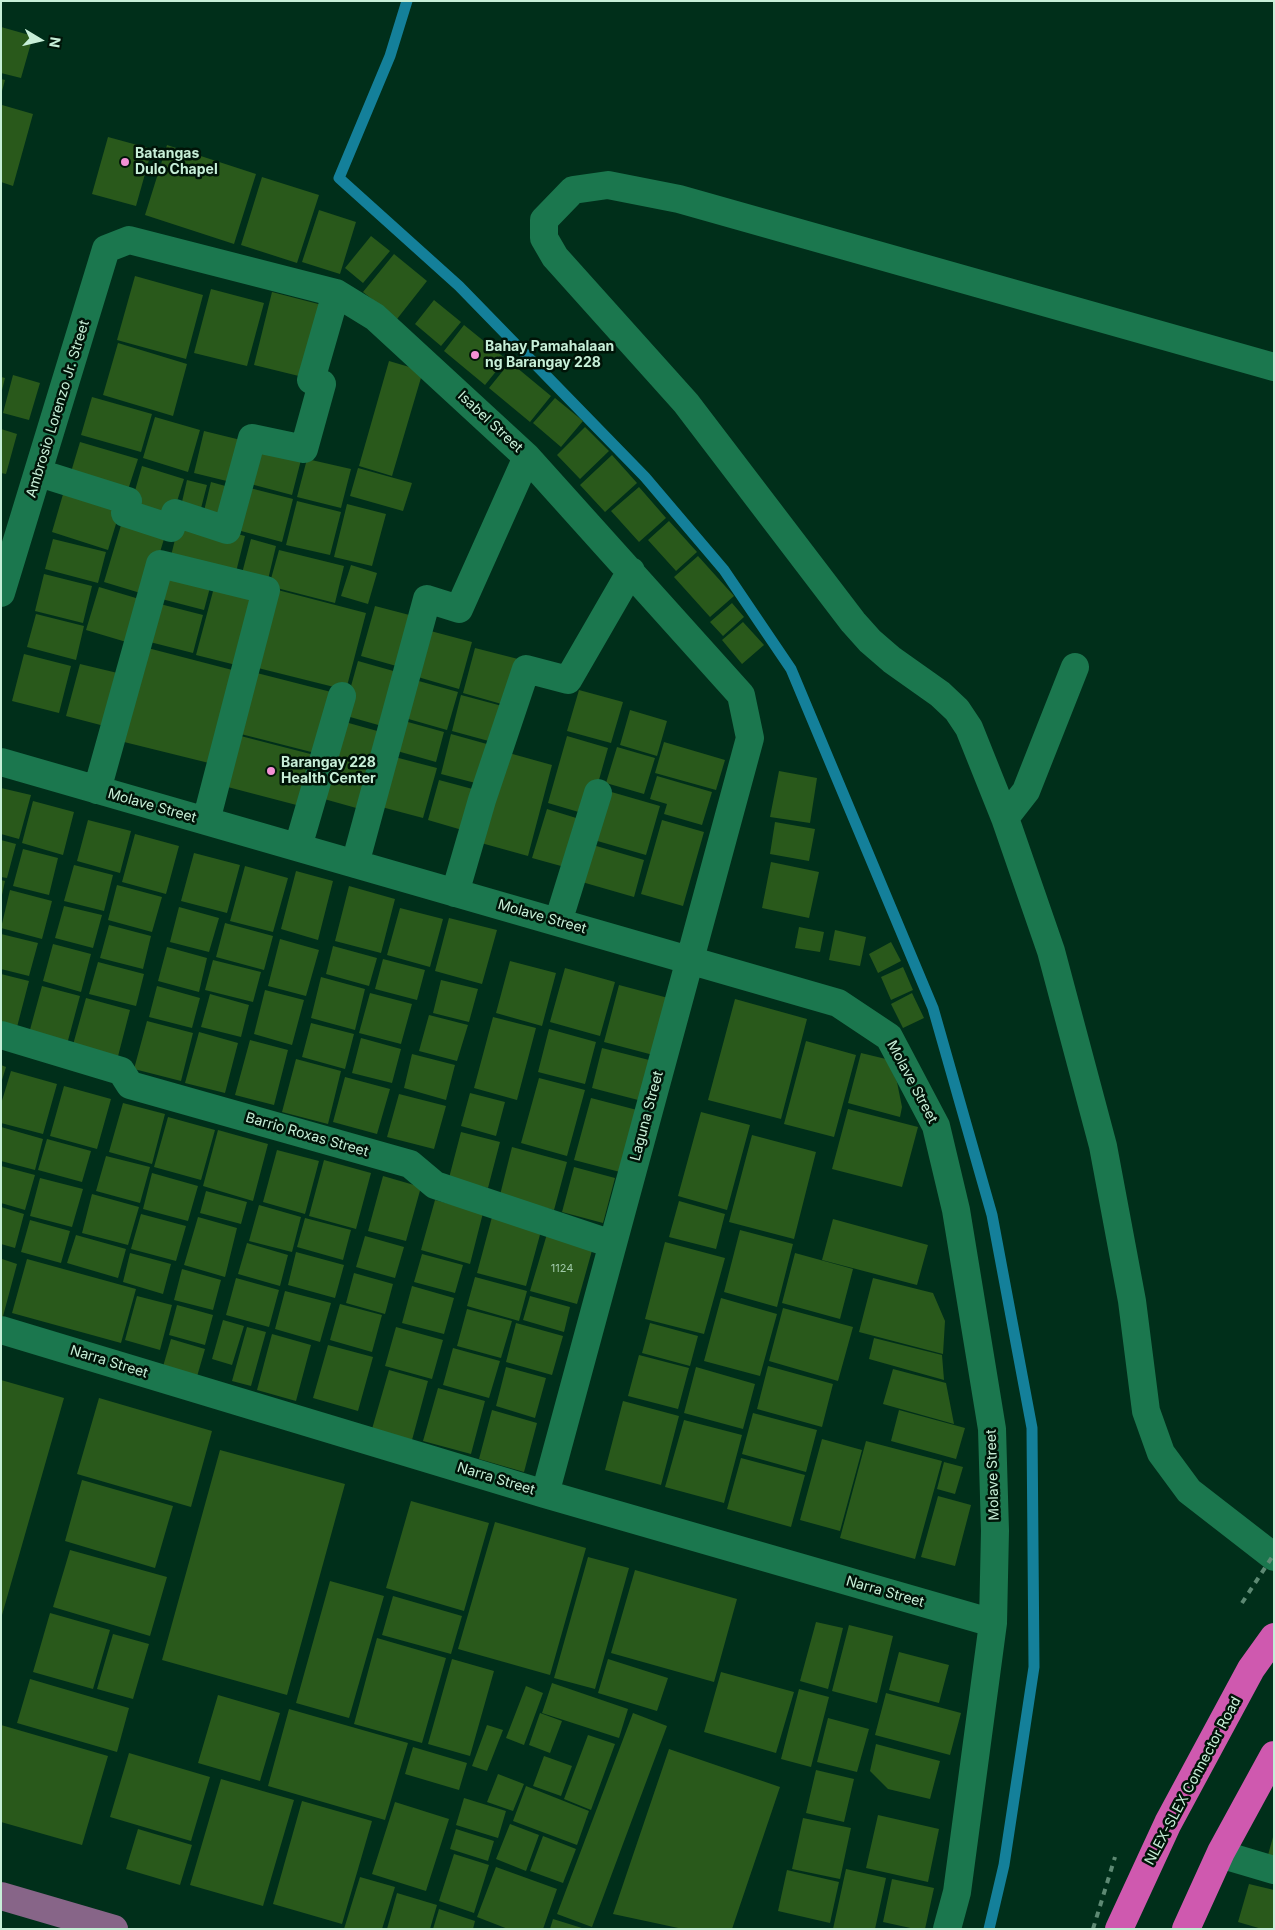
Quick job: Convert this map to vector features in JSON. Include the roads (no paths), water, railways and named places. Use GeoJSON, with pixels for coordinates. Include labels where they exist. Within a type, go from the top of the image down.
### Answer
{"type":"FeatureCollection","features":[{"type":"Feature","properties":{"kind":"highway","name":"NLEX-SLEX Connector Road"},"geometry":{"type":"LineString","coordinates":[[1119,1929],[1168,1823],[1252,1669],[1274,1637]]}},
{"type":"Feature","properties":{"kind":"highway"},"geometry":{"type":"LineString","coordinates":[[1186,1929],[1221,1852],[1274,1755]]}},
{"type":"Feature","properties":{"kind":"main road"},"geometry":{"type":"LineString","coordinates":[[1,1896],[114,1929]]}},
{"type":"Feature","properties":{"kind":"street"},"geometry":{"type":"LineString","coordinates":[[1274,366],[679,199],[608,184],[573,190],[544,220],[544,238],[555,257],[686,403],[853,622],[870,641],[892,660],[940,694],[957,710],[970,728],[1005,818],[1051,951],[1103,1146],[1132,1301],[1146,1411],[1161,1453],[1190,1490],[1274,1557]]}},
{"type":"Feature","properties":{"kind":"street","name":"Isabel Street"},"geometry":{"type":"LineString","coordinates":[[129,240],[336,293],[375,317],[528,457],[742,695],[750,738]]}},
{"type":"Feature","properties":{"kind":"street","name":"Ambrosio Lorenzo Jr. Street"},"geometry":{"type":"LineString","coordinates":[[1,593],[106,248],[129,240]]}},
{"type":"Feature","properties":{"kind":"street"},"geometry":{"type":"LineString","coordinates":[[39,473],[128,502],[124,513],[171,528],[174,513],[227,530],[252,438],[304,449],[322,384],[311,380],[336,293]]}},
{"type":"Feature","properties":{"kind":"street"},"geometry":{"type":"LineString","coordinates":[[355,864],[427,599],[459,610],[528,457]]}},
{"type":"Feature","properties":{"kind":"street"},"geometry":{"type":"LineString","coordinates":[[97,790],[160,564],[266,590],[206,821]]}},
{"type":"Feature","properties":{"kind":"street"},"geometry":{"type":"LineString","coordinates":[[455,893],[482,800],[526,669],[568,680],[631,571]]}},
{"type":"Feature","properties":{"kind":"street"},"geometry":{"type":"LineString","coordinates":[[1005,818],[1026,791],[1075,667]]}},
{"type":"Feature","properties":{"kind":"street"},"geometry":{"type":"LineString","coordinates":[[298,847],[342,696]]}},
{"type":"Feature","properties":{"kind":"street","name":"Laguna Street"},"geometry":{"type":"LineString","coordinates":[[545,1494],[750,738]]}},
{"type":"Feature","properties":{"kind":"street","name":"Molave Street"},"geometry":{"type":"LineString","coordinates":[[1,762],[838,1002],[889,1038],[936,1126],[956,1210],[992,1429],[995,1531],[993,1624],[958,1892],[947,1929]]}},
{"type":"Feature","properties":{"kind":"street"},"geometry":{"type":"LineString","coordinates":[[558,922],[598,793]]}},
{"type":"Feature","properties":{"kind":"street","name":"Barrio Roxas Street"},"geometry":{"type":"LineString","coordinates":[[1,1035],[121,1071],[130,1085],[410,1164],[434,1185],[612,1244]]}},
{"type":"Feature","properties":{"kind":"street","name":"Narra Street"},"geometry":{"type":"LineString","coordinates":[[1,1330],[545,1494],[993,1624]]}},
{"type":"Feature","properties":{"kind":"street"},"geometry":{"type":"LineString","coordinates":[[1200,1929],[1230,1858],[1274,1784]]}},
{"type":"Feature","properties":{"kind":"street"},"geometry":{"type":"LineString","coordinates":[[1230,1858],[1274,1870]]}},
{"type":"Feature","properties":{"kind":"waterway"},"geometry":{"type":"LineString","coordinates":[[407,1],[390,56],[339,178],[459,286],[645,477],[724,570],[791,669],[933,1008],[992,1215],[1032,1428],[1034,1667],[1004,1865],[989,1929]]}},
{"type":"Feature","properties":{"kind":"railway"},"geometry":{"type":"LineString","coordinates":[[1242,1603],[1274,1554]]}},
{"type":"Feature","properties":{"kind":"railway"},"geometry":{"type":"LineString","coordinates":[[1093,1929],[1115,1857]]}},
{"type":"Feature","properties":{"kind":"place","name":"Batangas Dulo Chapel"},"geometry":{"type":"Point","coordinates":[125,162]}},
{"type":"Feature","properties":{"kind":"place","name":"Bahay Pamahalaan ng Barangay 228"},"geometry":{"type":"Point","coordinates":[475,355]}},
{"type":"Feature","properties":{"kind":"place","name":"Barangay 228 Health Center"},"geometry":{"type":"Point","coordinates":[271,771]}}]}
